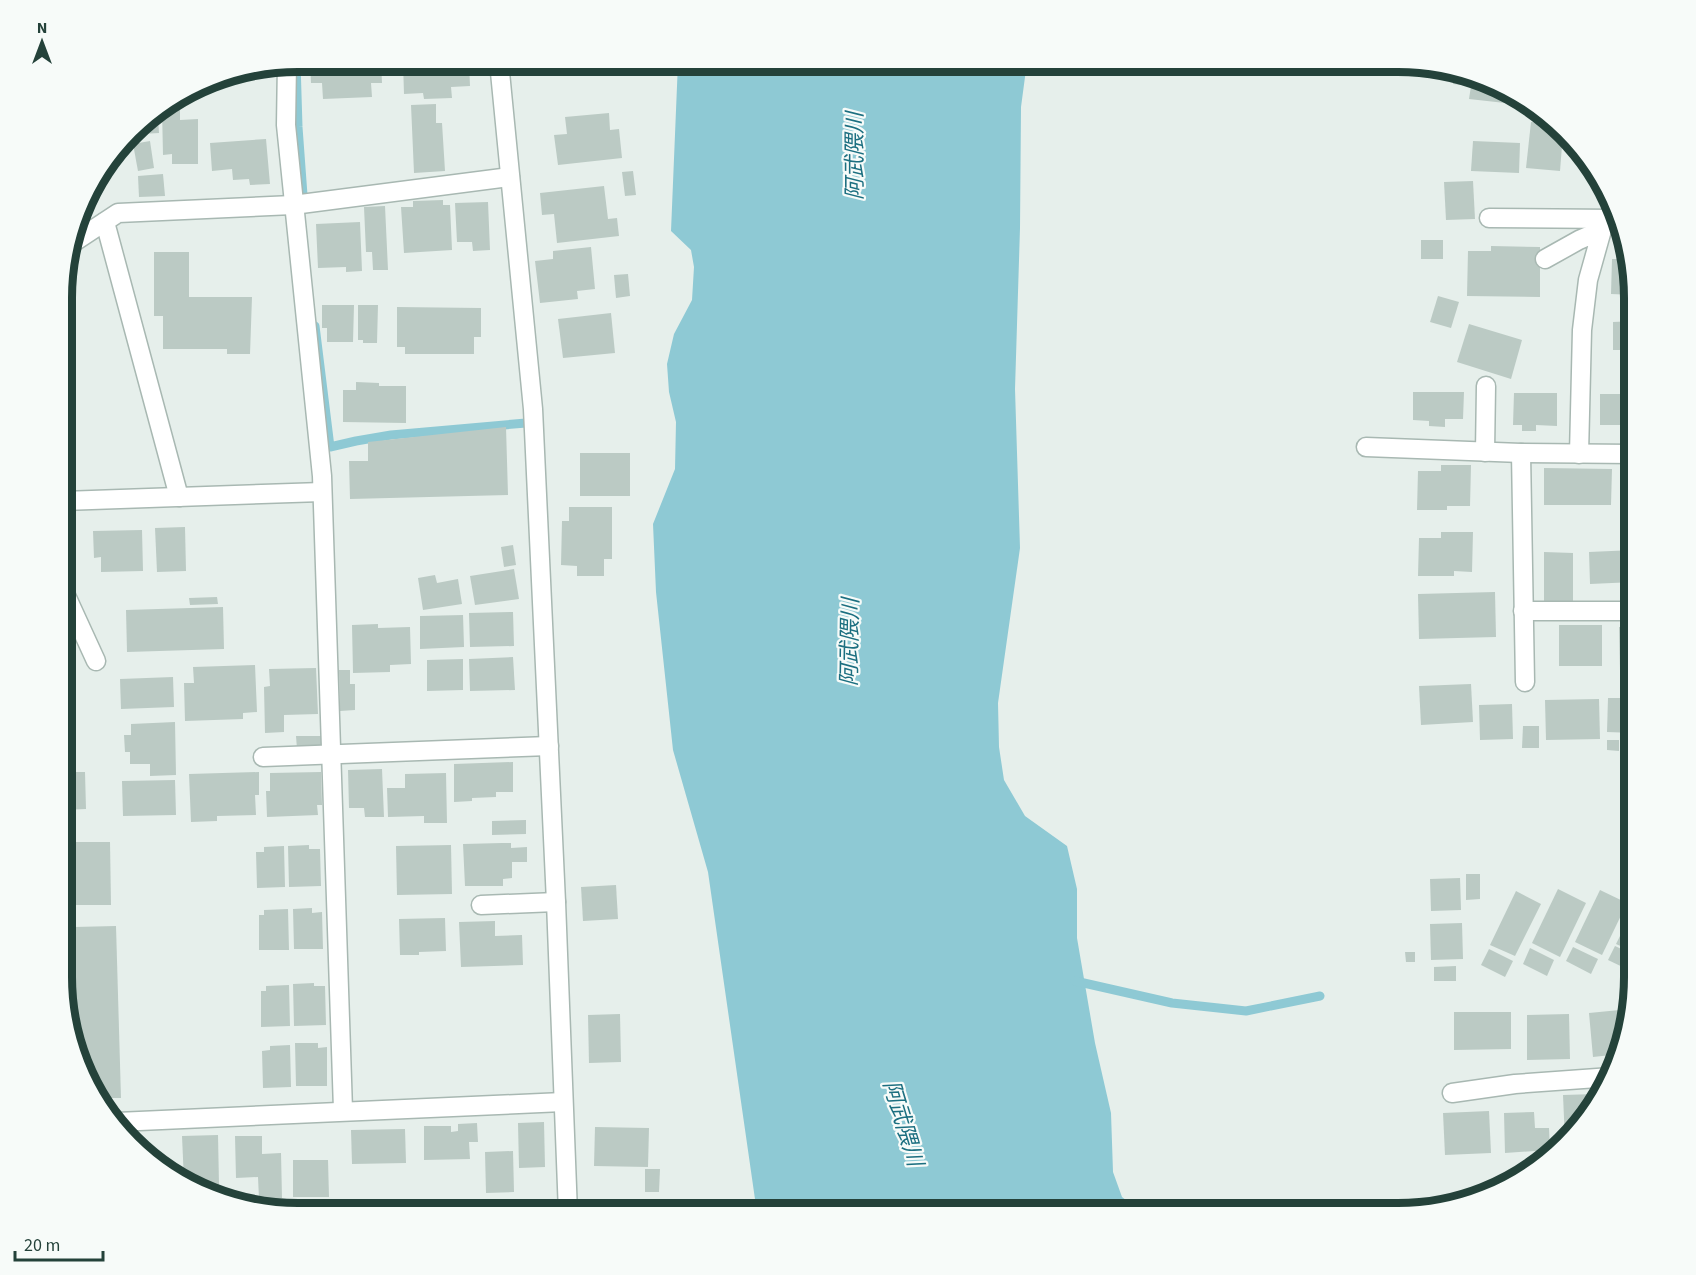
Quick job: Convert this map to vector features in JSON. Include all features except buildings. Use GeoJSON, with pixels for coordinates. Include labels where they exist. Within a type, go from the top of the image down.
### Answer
{"type":"FeatureCollection","features":[{"type":"Feature","properties":{"kind":"street"},"geometry":{"type":"LineString","coordinates":[[287,72],[286,125],[322,492],[343,1110]]}},
{"type":"Feature","properties":{"kind":"street"},"geometry":{"type":"LineString","coordinates":[[500,72],[533,409],[556,902],[567,1203]]}},
{"type":"Feature","properties":{"kind":"street"},"geometry":{"type":"LineString","coordinates":[[81,238],[118,213],[293,205],[510,177]]}},
{"type":"Feature","properties":{"kind":"street"},"geometry":{"type":"LineString","coordinates":[[1489,218],[1612,224]]}},
{"type":"Feature","properties":{"kind":"street"},"geometry":{"type":"LineString","coordinates":[[105,222],[179,497]]}},
{"type":"Feature","properties":{"kind":"street"},"geometry":{"type":"LineString","coordinates":[[1545,259],[1612,224]]}},
{"type":"Feature","properties":{"kind":"street"},"geometry":{"type":"LineString","coordinates":[[1579,454],[1582,330],[1588,280],[1612,224]]}},
{"type":"Feature","properties":{"kind":"street"},"geometry":{"type":"LineString","coordinates":[[1485,452],[1486,386]]}},
{"type":"Feature","properties":{"kind":"street"},"geometry":{"type":"LineString","coordinates":[[1366,447],[1624,454]]}},
{"type":"Feature","properties":{"kind":"street"},"geometry":{"type":"LineString","coordinates":[[1521,453],[1525,682]]}},
{"type":"Feature","properties":{"kind":"street"},"geometry":{"type":"LineString","coordinates":[[72,501],[322,492]]}},
{"type":"Feature","properties":{"kind":"street"},"geometry":{"type":"LineString","coordinates":[[72,609],[96,661]]}},
{"type":"Feature","properties":{"kind":"street"},"geometry":{"type":"LineString","coordinates":[[1523,611],[1624,611]]}},
{"type":"Feature","properties":{"kind":"street"},"geometry":{"type":"LineString","coordinates":[[263,757],[549,746]]}},
{"type":"Feature","properties":{"kind":"street"},"geometry":{"type":"LineString","coordinates":[[481,905],[556,902]]}},
{"type":"Feature","properties":{"kind":"street"},"geometry":{"type":"LineString","coordinates":[[1452,1093],[1515,1084],[1601,1078]]}},
{"type":"Feature","properties":{"kind":"street"},"geometry":{"type":"LineString","coordinates":[[124,1122],[343,1110],[563,1102]]}},
{"type":"Feature","properties":{"kind":"water","name":"阿武隈川"},"geometry":{"type":"Polygon","coordinates":[[[678,72],[1026,72],[1021,107],[1015,389],[1020,548],[998,703],[999,747],[1004,780],[1025,816],[1067,846],[1077,889],[1077,938],[1095,1043],[1111,1113],[1113,1172],[1122,1197],[1130,1203],[756,1203],[708,872],[673,750],[656,592],[653,524],[675,469],[676,422],[669,392],[667,364],[674,334],[692,300],[694,267],[691,250],[671,231],[678,72]]]}},
{"type":"Feature","properties":{"kind":"waterway"},"geometry":{"type":"LineString","coordinates":[[296,72],[303,195]]}},
{"type":"Feature","properties":{"kind":"waterway"},"geometry":{"type":"LineString","coordinates":[[315,326],[330,447],[391,435],[526,423]]}},
{"type":"Feature","properties":{"kind":"waterway"},"geometry":{"type":"LineString","coordinates":[[1075,981],[1172,1003],[1246,1011],[1320,996]]}}]}
